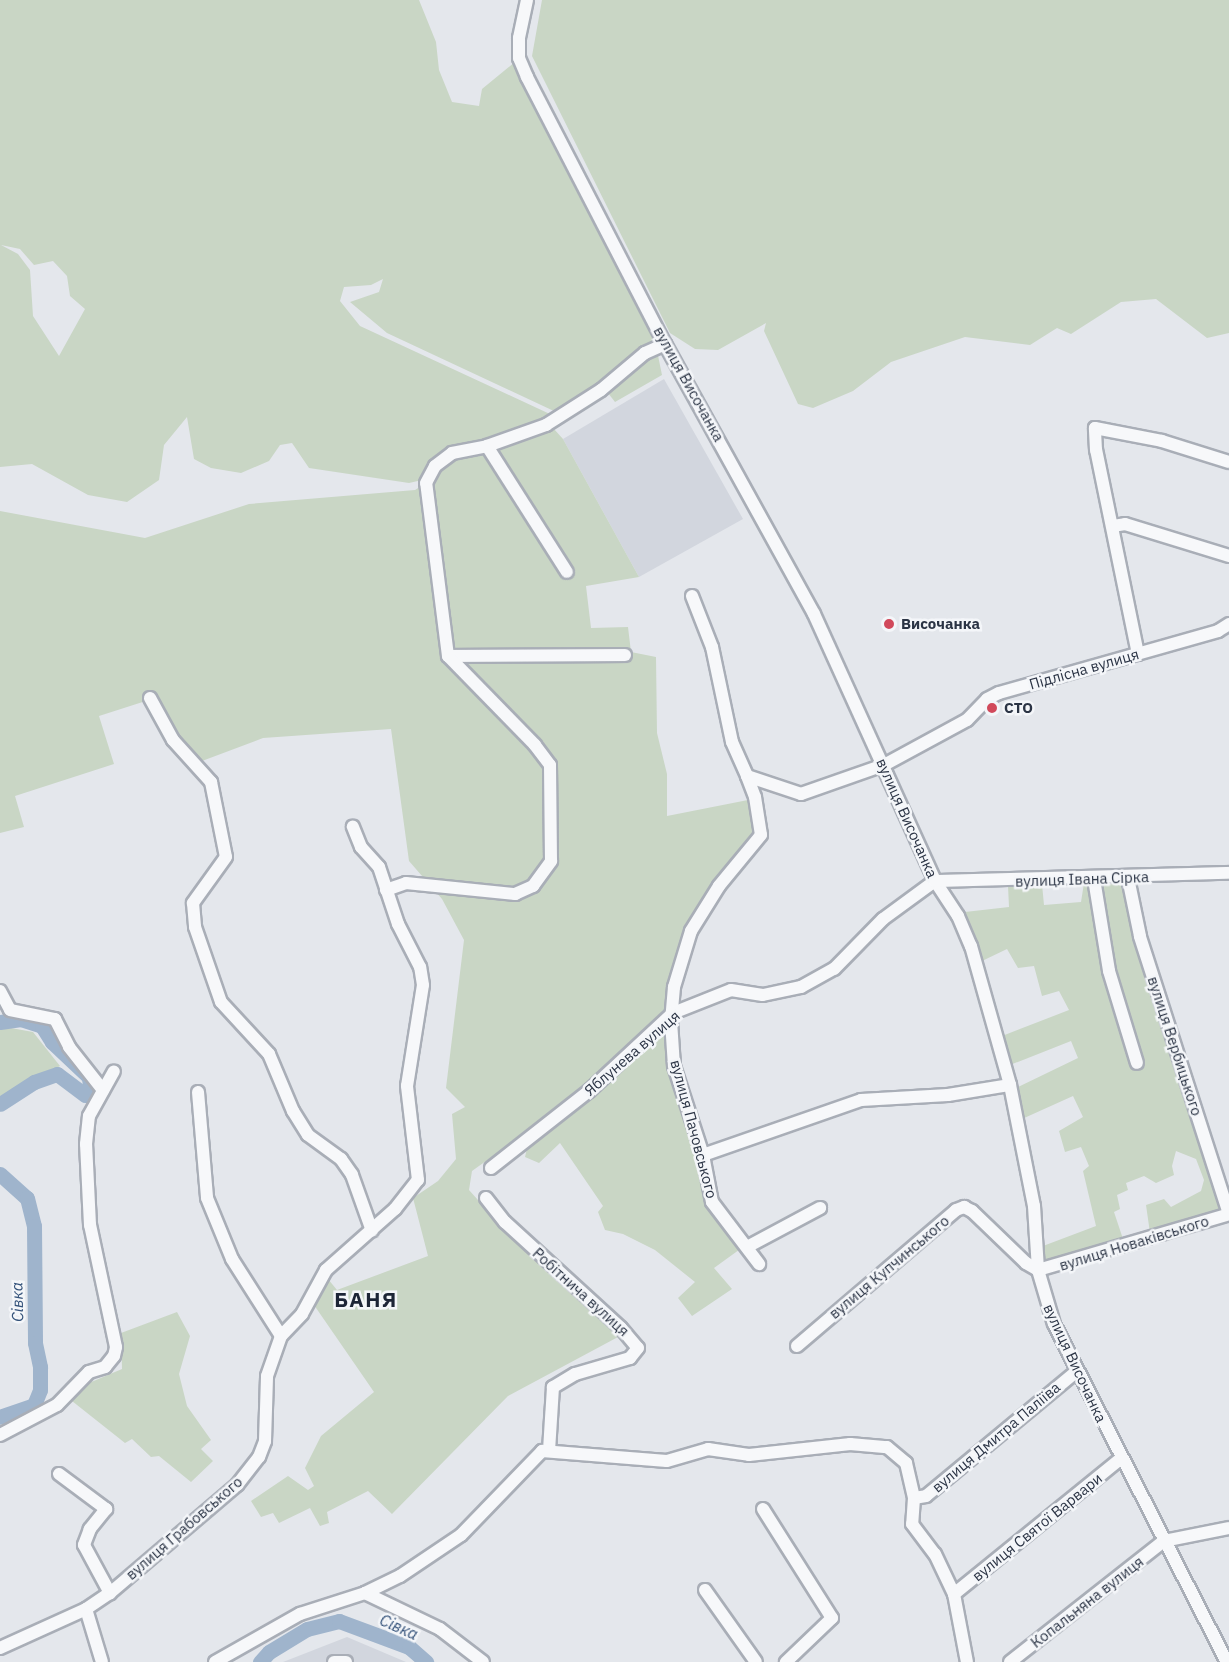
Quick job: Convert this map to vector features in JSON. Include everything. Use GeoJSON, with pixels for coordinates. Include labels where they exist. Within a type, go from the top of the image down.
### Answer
{"type":"FeatureCollection","features":[{"type":"Feature","properties":{"kind":"street","name":"вулиця Височанка"},"geometry":{"type":"LineString","coordinates":[[527,0],[519,38],[519,58],[527,77],[665,344],[814,614],[884,765],[934,881],[958,916],[971,946],[1010,1085],[1034,1206],[1038,1270],[1054,1324],[1120,1459],[1227,1662]]}},
{"type":"Feature","properties":{"kind":"street"},"geometry":{"type":"LineString","coordinates":[[386,890],[406,883],[515,894],[533,886],[551,861],[550,765],[535,745],[448,656],[426,483],[435,466],[452,453],[487,446],[546,425],[602,390],[645,353],[665,344]]}},
{"type":"Feature","properties":{"kind":"street"},"geometry":{"type":"LineString","coordinates":[[1138,654],[1096,450],[1095,428],[1162,441],[1229,462]]}},
{"type":"Feature","properties":{"kind":"street"},"geometry":{"type":"LineString","coordinates":[[487,446],[567,572]]}},
{"type":"Feature","properties":{"kind":"street"},"geometry":{"type":"LineString","coordinates":[[1113,526],[1125,524],[1229,556]]}},
{"type":"Feature","properties":{"kind":"street","name":"вулиця Пачовського"},"geometry":{"type":"LineString","coordinates":[[692,596],[712,647],[732,742],[755,797],[761,836],[719,886],[691,931],[674,987],[674,1066],[703,1155],[712,1202],[759,1264]]}},
{"type":"Feature","properties":{"kind":"street","name":"Підлісна вулиця"},"geometry":{"type":"LineString","coordinates":[[884,765],[967,720],[987,699],[999,693],[1218,632],[1229,624]]}},
{"type":"Feature","properties":{"kind":"street"},"geometry":{"type":"LineString","coordinates":[[448,656],[625,655]]}},
{"type":"Feature","properties":{"kind":"street"},"geometry":{"type":"LineString","coordinates":[[150,698],[173,740],[211,782],[226,857],[194,903],[195,927],[221,1002],[269,1054],[293,1111],[308,1136],[342,1160],[352,1175],[372,1231]]}},
{"type":"Feature","properties":{"kind":"street"},"geometry":{"type":"LineString","coordinates":[[747,776],[801,794],[884,765]]}},
{"type":"Feature","properties":{"kind":"street","name":"вулиця Грабовського"},"geometry":{"type":"LineString","coordinates":[[0,1648],[86,1609],[110,1593],[237,1485],[259,1457],[265,1441],[267,1376],[281,1336],[302,1314],[326,1270],[372,1231],[418,1180],[407,1086],[423,985],[420,967],[386,890],[380,867],[361,847],[353,827]]}},
{"type":"Feature","properties":{"kind":"street","name":"вулиця Івана Сірка"},"geometry":{"type":"LineString","coordinates":[[934,881],[1094,879],[1229,873]]}},
{"type":"Feature","properties":{"kind":"street","name":"вулиця Вербицького"},"geometry":{"type":"LineString","coordinates":[[1128,878],[1140,936],[1229,1214]]}},
{"type":"Feature","properties":{"kind":"street"},"geometry":{"type":"LineString","coordinates":[[1094,879],[1109,971],[1137,1063]]}},
{"type":"Feature","properties":{"kind":"street","name":"Яблунева вулиця"},"geometry":{"type":"LineString","coordinates":[[491,1168],[589,1091],[673,1013],[731,990],[763,995],[801,987],[834,969],[883,919],[934,881]]}},
{"type":"Feature","properties":{"kind":"street"},"geometry":{"type":"LineString","coordinates":[[0,991],[10,1010],[55,1019],[69,1047],[103,1090]]}},
{"type":"Feature","properties":{"kind":"street"},"geometry":{"type":"LineString","coordinates":[[0,1435],[57,1405],[89,1372],[105,1367],[114,1356],[116,1347],[90,1225],[86,1190],[89,1116],[114,1071]]}},
{"type":"Feature","properties":{"kind":"street"},"geometry":{"type":"LineString","coordinates":[[703,1155],[861,1100],[948,1095],[1010,1085]]}},
{"type":"Feature","properties":{"kind":"street"},"geometry":{"type":"LineString","coordinates":[[198,1092],[207,1198],[232,1259],[281,1336]]}},
{"type":"Feature","properties":{"kind":"street","name":"Робітнича вулиця"},"geometry":{"type":"LineString","coordinates":[[486,1198],[505,1222],[621,1328],[638,1348],[630,1358],[575,1374],[553,1387],[549,1450]]}},
{"type":"Feature","properties":{"kind":"street","name":"вулиця Купчинського"},"geometry":{"type":"LineString","coordinates":[[797,1346],[956,1210],[964,1207],[972,1211],[1026,1263],[1038,1270]]}},
{"type":"Feature","properties":{"kind":"street"},"geometry":{"type":"LineString","coordinates":[[747,1247],[820,1208]]}},
{"type":"Feature","properties":{"kind":"street","name":"вулиця Новаківського"},"geometry":{"type":"LineString","coordinates":[[1038,1270],[1229,1214]]}},
{"type":"Feature","properties":{"kind":"street","name":"вулиця Дмитра Паліїва"},"geometry":{"type":"LineString","coordinates":[[914,1498],[926,1496],[1076,1372]]}},
{"type":"Feature","properties":{"kind":"street"},"geometry":{"type":"LineString","coordinates":[[215,1662],[300,1614],[365,1593],[400,1576],[461,1536],[533,1458],[549,1450],[667,1461],[708,1449],[749,1455],[870,1444],[897,1452],[906,1463],[914,1498],[912,1524],[935,1554],[954,1594],[967,1662]]}},
{"type":"Feature","properties":{"kind":"street","name":"вулиця Святої Варвари"},"geometry":{"type":"LineString","coordinates":[[954,1594],[1120,1459]]}},
{"type":"Feature","properties":{"kind":"street"},"geometry":{"type":"LineString","coordinates":[[59,1474],[106,1509],[90,1529],[84,1545],[110,1593]]}},
{"type":"Feature","properties":{"kind":"street"},"geometry":{"type":"LineString","coordinates":[[763,1509],[832,1618],[786,1662]]}},
{"type":"Feature","properties":{"kind":"street"},"geometry":{"type":"LineString","coordinates":[[1164,1541],[1229,1528]]}},
{"type":"Feature","properties":{"kind":"street","name":"Копальняна вулиця"},"geometry":{"type":"LineString","coordinates":[[1010,1662],[1164,1541]]}},
{"type":"Feature","properties":{"kind":"street"},"geometry":{"type":"LineString","coordinates":[[705,1590],[756,1662]]}},
{"type":"Feature","properties":{"kind":"street"},"geometry":{"type":"LineString","coordinates":[[365,1593],[440,1629],[483,1662]]}},
{"type":"Feature","properties":{"kind":"street"},"geometry":{"type":"LineString","coordinates":[[86,1609],[102,1662]]}},
{"type":"Feature","properties":{"kind":"street"},"geometry":{"type":"LineString","coordinates":[[334,1662],[346,1662]]}},
{"type":"Feature","properties":{"kind":"shaded area"},"geometry":{"type":"Polygon","coordinates":[[[664,379],[743,519],[639,577],[563,439],[664,379]]]}},
{"type":"Feature","properties":{"kind":"shaded area"},"geometry":{"type":"Polygon","coordinates":[[[347,1637],[406,1662],[283,1662],[347,1637]]]}},
{"type":"Feature","properties":{"kind":"green space"},"geometry":{"type":"Polygon","coordinates":[[[0,0],[419,0],[436,42],[439,70],[452,102],[479,106],[482,89],[515,62],[655,341],[662,375],[615,402],[608,393],[556,412],[387,333],[350,302],[379,292],[383,279],[371,285],[344,287],[340,301],[360,326],[552,415],[533,428],[493,442],[554,429],[563,439],[639,577],[586,586],[591,628],[628,627],[631,652],[656,657],[657,733],[667,774],[667,816],[753,799],[758,832],[689,929],[668,1009],[709,1204],[743,1247],[714,1268],[732,1289],[692,1316],[678,1298],[695,1282],[655,1250],[623,1234],[605,1230],[598,1212],[603,1206],[560,1143],[539,1163],[525,1157],[532,1128],[472,1171],[469,1190],[504,1229],[618,1337],[508,1396],[392,1514],[368,1491],[327,1512],[329,1523],[320,1526],[310,1508],[279,1523],[273,1513],[261,1517],[251,1501],[288,1476],[308,1490],[314,1486],[305,1468],[321,1436],[374,1392],[314,1305],[328,1279],[337,1290],[428,1256],[413,1198],[438,1181],[456,1159],[452,1114],[465,1107],[446,1088],[464,940],[442,899],[409,861],[391,729],[263,738],[202,761],[177,735],[152,699],[99,716],[114,764],[15,796],[24,827],[0,833],[0,511],[145,538],[249,504],[415,490],[435,477],[409,483],[309,468],[292,443],[280,445],[269,461],[241,473],[211,468],[194,459],[187,417],[164,445],[159,480],[127,502],[88,495],[32,464],[0,467],[0,0]],[[1,245],[18,254],[30,270],[33,316],[59,356],[85,309],[70,296],[67,276],[53,261],[34,265],[20,249],[1,245]]]}},
{"type":"Feature","properties":{"kind":"green space"},"geometry":{"type":"Polygon","coordinates":[[[542,0],[1229,0],[1229,333],[1207,338],[1156,299],[1121,302],[1071,334],[1057,328],[1030,345],[965,337],[891,362],[853,391],[813,408],[798,404],[764,331],[766,323],[718,350],[695,349],[670,333],[532,56],[542,0]]]}},
{"type":"Feature","properties":{"kind":"green space"},"geometry":{"type":"Polygon","coordinates":[[[1126,882],[1229,1210],[1150,1233],[1146,1205],[1164,1199],[1171,1207],[1201,1191],[1204,1180],[1196,1159],[1176,1151],[1172,1166],[1174,1175],[1156,1183],[1144,1176],[1126,1183],[1128,1190],[1117,1195],[1120,1209],[1114,1212],[1123,1239],[1045,1264],[1043,1246],[1096,1226],[1083,1171],[1089,1166],[1081,1147],[1065,1152],[1059,1131],[1083,1117],[1073,1096],[1022,1119],[1016,1088],[1078,1058],[1071,1041],[1010,1065],[1002,1036],[1069,1010],[1059,991],[1042,996],[1034,966],[1018,968],[1007,949],[982,961],[965,912],[1009,907],[1008,886],[1042,884],[1044,905],[1081,902],[1084,883],[1126,882]]]}},
{"type":"Feature","properties":{"kind":"green space"},"geometry":{"type":"Polygon","coordinates":[[[11,1028],[33,1032],[60,1066],[0,1102],[0,1029],[11,1028]]]}},
{"type":"Feature","properties":{"kind":"green space"},"geometry":{"type":"Polygon","coordinates":[[[177,1312],[190,1336],[179,1374],[187,1406],[211,1440],[201,1449],[213,1461],[191,1482],[159,1456],[151,1457],[132,1439],[125,1443],[72,1401],[89,1383],[122,1369],[121,1333],[177,1312]]]}},
{"type":"Feature","properties":{"kind":"waterway","name":"Сівка"},"geometry":{"type":"LineString","coordinates":[[0,1022],[21,1019],[42,1026],[52,1042],[89,1077],[90,1087],[85,1095],[57,1074],[34,1082],[0,1104]]}},
{"type":"Feature","properties":{"kind":"waterway","name":"Сівка"},"geometry":{"type":"LineString","coordinates":[[0,1174],[27,1198],[34,1226],[35,1343],[40,1367],[40,1390],[34,1405],[0,1417]]}},
{"type":"Feature","properties":{"kind":"waterway","name":"Сівка"},"geometry":{"type":"LineString","coordinates":[[260,1662],[269,1652],[307,1629],[339,1621],[409,1647],[426,1662]]}},
{"type":"Feature","properties":{"kind":"place","name":"Височанка"},"geometry":{"type":"Point","coordinates":[889,624]}},
{"type":"Feature","properties":{"kind":"place","name":"СТО"},"geometry":{"type":"Point","coordinates":[992,708]}},
{"type":"Feature","properties":{"kind":"district","name":"БАНЯ"},"geometry":{"type":"Point","coordinates":[366,1299]}}]}
